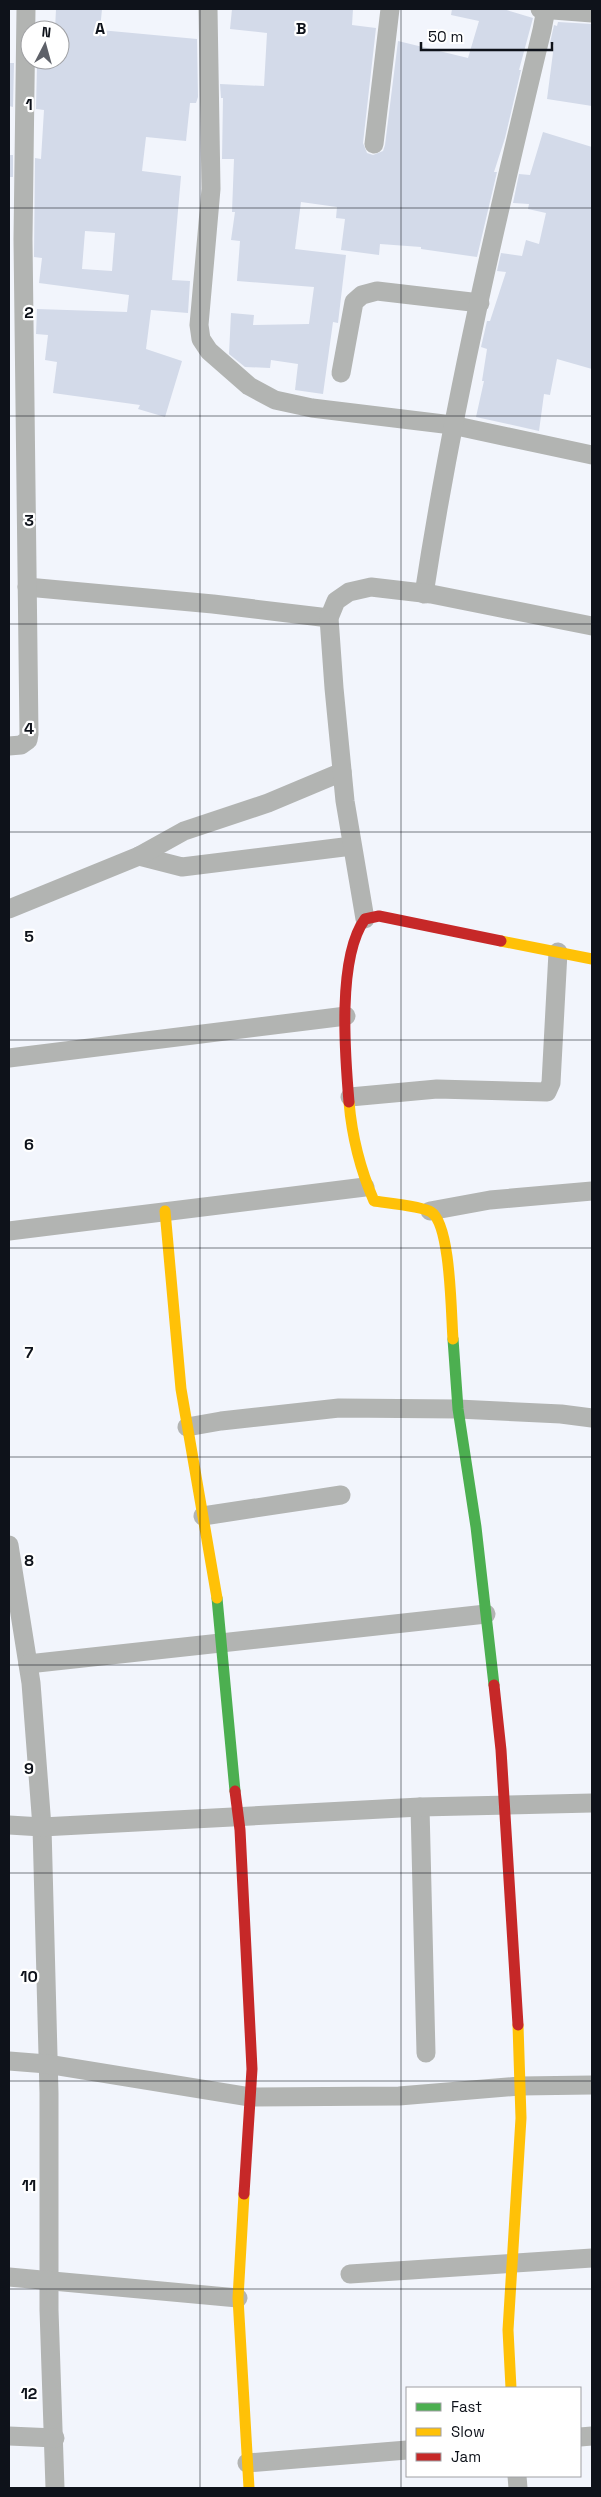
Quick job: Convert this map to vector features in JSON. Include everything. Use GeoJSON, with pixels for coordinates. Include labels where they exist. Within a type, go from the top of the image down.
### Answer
{"type":"FeatureCollection","features":[{"type":"Feature","properties":{"kind":"street"},"geometry":{"type":"LineString","coordinates":[[208,9],[211,189],[199,325],[201,338],[209,351],[249,386],[275,400],[312,408],[452,425],[592,455]]}},
{"type":"Feature","properties":{"kind":"street"},"geometry":{"type":"LineString","coordinates":[[374,144],[390,9]]}},
{"type":"Feature","properties":{"kind":"street"},"geometry":{"type":"LineString","coordinates":[[424,594],[452,425],[480,303],[503,189],[542,30],[544,9],[592,13]]}},
{"type":"Feature","properties":{"kind":"street"},"geometry":{"type":"LineString","coordinates":[[9,746],[21,745],[28,740],[29,734],[27,588],[17,406],[23,239],[21,70]]}},
{"type":"Feature","properties":{"kind":"street"},"geometry":{"type":"LineString","coordinates":[[341,373],[354,302],[362,294],[377,291],[480,303]]}},
{"type":"Feature","properties":{"kind":"street"},"geometry":{"type":"LineString","coordinates":[[365,919],[352,846],[342,772],[329,618],[336,601],[349,592],[371,587],[424,594],[592,623]]}},
{"type":"Feature","properties":{"kind":"street"},"geometry":{"type":"LineString","coordinates":[[27,588],[213,604],[329,618]]}},
{"type":"Feature","properties":{"kind":"street"},"geometry":{"type":"LineString","coordinates":[[9,909],[139,856],[184,831],[268,802],[342,772]]}},
{"type":"Feature","properties":{"kind":"street"},"geometry":{"type":"LineString","coordinates":[[139,856],[182,867],[352,846]]}},
{"type":"Feature","properties":{"kind":"street"},"geometry":{"type":"LineString","coordinates":[[592,959],[379,916],[365,919],[357,930],[353,942],[346,1016],[352,1132],[365,1187],[374,1201],[430,1211],[490,1200],[592,1191]]}},
{"type":"Feature","properties":{"kind":"street"},"geometry":{"type":"LineString","coordinates":[[350,1097],[446,1088],[547,1092],[551,1088],[552,1083],[558,952]]}},
{"type":"Feature","properties":{"kind":"street"},"geometry":{"type":"LineString","coordinates":[[9,1058],[346,1016]]}},
{"type":"Feature","properties":{"kind":"street"},"geometry":{"type":"LineString","coordinates":[[9,1231],[365,1187]]}},
{"type":"Feature","properties":{"kind":"street"},"geometry":{"type":"LineString","coordinates":[[164,1211],[181,1389],[222,1642],[228,1730],[239,1817],[252,2069],[238,2298],[249,2488]]}},
{"type":"Feature","properties":{"kind":"street"},"geometry":{"type":"LineString","coordinates":[[430,1211],[438,1218],[448,1256],[458,1409],[486,1614],[501,1750],[521,2118],[508,2330],[511,2387]]}},
{"type":"Feature","properties":{"kind":"street"},"geometry":{"type":"LineString","coordinates":[[187,1427],[339,1408],[458,1409],[561,1414],[592,1418]]}},
{"type":"Feature","properties":{"kind":"street"},"geometry":{"type":"LineString","coordinates":[[203,1516],[341,1495]]}},
{"type":"Feature","properties":{"kind":"street"},"geometry":{"type":"LineString","coordinates":[[9,1545],[28,1664],[42,1826],[49,2093],[49,2282],[56,2488]]}},
{"type":"Feature","properties":{"kind":"street"},"geometry":{"type":"LineString","coordinates":[[28,1664],[486,1614]]}},
{"type":"Feature","properties":{"kind":"street"},"geometry":{"type":"LineString","coordinates":[[9,1825],[42,1826],[420,1807],[592,1803]]}},
{"type":"Feature","properties":{"kind":"street"},"geometry":{"type":"LineString","coordinates":[[420,1807],[426,2053]]}},
{"type":"Feature","properties":{"kind":"street"},"geometry":{"type":"LineString","coordinates":[[9,2061],[47,2064],[250,2097],[399,2096],[520,2086],[592,2085]]}},
{"type":"Feature","properties":{"kind":"street"},"geometry":{"type":"LineString","coordinates":[[350,2274],[592,2258]]}},
{"type":"Feature","properties":{"kind":"street"},"geometry":{"type":"LineString","coordinates":[[9,2277],[238,2298]]}},
{"type":"Feature","properties":{"kind":"street"},"geometry":{"type":"LineString","coordinates":[[9,2436],[55,2438]]}},
{"type":"Feature","properties":{"kind":"street"},"geometry":{"type":"LineString","coordinates":[[247,2463],[406,2450]]}},
{"type":"Feature","properties":{"kind":"building"},"geometry":{"type":"Polygon","coordinates":[[[56,9],[102,9],[100,30],[197,39],[198,97],[196,103],[190,103],[186,141],[146,137],[142,171],[181,176],[172,280],[190,281],[188,313],[151,310],[146,349],[182,361],[165,417],[138,409],[140,405],[53,393],[57,362],[45,360],[48,335],[36,334],[37,309],[127,312],[129,295],[39,283],[42,258],[34,257],[35,158],[41,159],[44,110],[36,109],[37,70],[70,70],[70,20],[55,20],[56,9]],[[85,231],[82,269],[112,271],[115,233],[85,231]]]}},
{"type":"Feature","properties":{"kind":"building"},"geometry":{"type":"Polygon","coordinates":[[[232,9],[353,9],[352,25],[376,28],[363,143],[367,153],[373,155],[383,151],[385,145],[398,41],[468,58],[479,21],[451,15],[452,9],[503,9],[533,18],[519,70],[521,70],[505,138],[494,172],[497,172],[477,257],[421,249],[421,247],[380,244],[379,255],[341,250],[345,219],[336,218],[337,207],[301,202],[295,249],[346,255],[338,323],[333,322],[323,394],[295,390],[298,364],[271,360],[270,368],[245,367],[229,354],[231,313],[254,315],[253,325],[309,324],[314,287],[237,281],[240,241],[231,240],[235,212],[232,212],[234,159],[222,159],[223,98],[221,98],[220,84],[264,86],[267,33],[230,29],[232,9]]]}},
{"type":"Feature","properties":{"kind":"building"},"geometry":{"type":"Polygon","coordinates":[[[558,22],[592,24],[592,106],[547,99],[554,45],[550,43],[554,25],[557,26],[558,22]]]}},
{"type":"Feature","properties":{"kind":"building"},"geometry":{"type":"Polygon","coordinates":[[[9,63],[14,63],[13,107],[9,106],[9,63]]]}},
{"type":"Feature","properties":{"kind":"building"},"geometry":{"type":"Polygon","coordinates":[[[543,132],[592,147],[592,369],[557,359],[550,395],[544,394],[539,431],[476,417],[484,381],[482,381],[487,349],[481,347],[487,321],[490,321],[506,272],[497,271],[501,253],[522,256],[526,240],[539,244],[546,213],[528,209],[529,204],[513,203],[519,174],[530,175],[543,132]]]}},
{"type":"Feature","properties":{"kind":"building"},"geometry":{"type":"Polygon","coordinates":[[[9,155],[13,155],[13,177],[9,177],[9,155]]]}},
{"type":"Feature","properties":{"kind":"traffic: fast"},"geometry":{"type":"LineString","coordinates":[[453,1339],[458,1409],[476,1527],[494,1685]]}},
{"type":"Feature","properties":{"kind":"traffic: fast"},"geometry":{"type":"LineString","coordinates":[[217,1598],[235,1791]]}},
{"type":"Feature","properties":{"kind":"traffic: slow"},"geometry":{"type":"LineString","coordinates":[[501,941],[592,959]]}},
{"type":"Feature","properties":{"kind":"traffic: slow"},"geometry":{"type":"LineString","coordinates":[[349,1102],[357,1153],[374,1201],[427,1210],[438,1220],[443,1234],[449,1271],[453,1339]]}},
{"type":"Feature","properties":{"kind":"traffic: slow"},"geometry":{"type":"LineString","coordinates":[[165,1211],[181,1389],[217,1598]]}},
{"type":"Feature","properties":{"kind":"traffic: slow"},"geometry":{"type":"LineString","coordinates":[[511,2387],[508,2330],[521,2118],[518,2025]]}},
{"type":"Feature","properties":{"kind":"traffic: slow"},"geometry":{"type":"LineString","coordinates":[[244,2194],[238,2298],[249,2488]]}},
{"type":"Feature","properties":{"kind":"traffic: jam"},"geometry":{"type":"LineString","coordinates":[[349,1102],[345,1033],[347,981],[350,957],[356,936],[365,919],[379,916],[501,941]]}},
{"type":"Feature","properties":{"kind":"traffic: jam"},"geometry":{"type":"LineString","coordinates":[[494,1685],[501,1750],[518,2025]]}},
{"type":"Feature","properties":{"kind":"traffic: jam"},"geometry":{"type":"LineString","coordinates":[[235,1791],[240,1830],[252,2069],[244,2194]]}}]}
